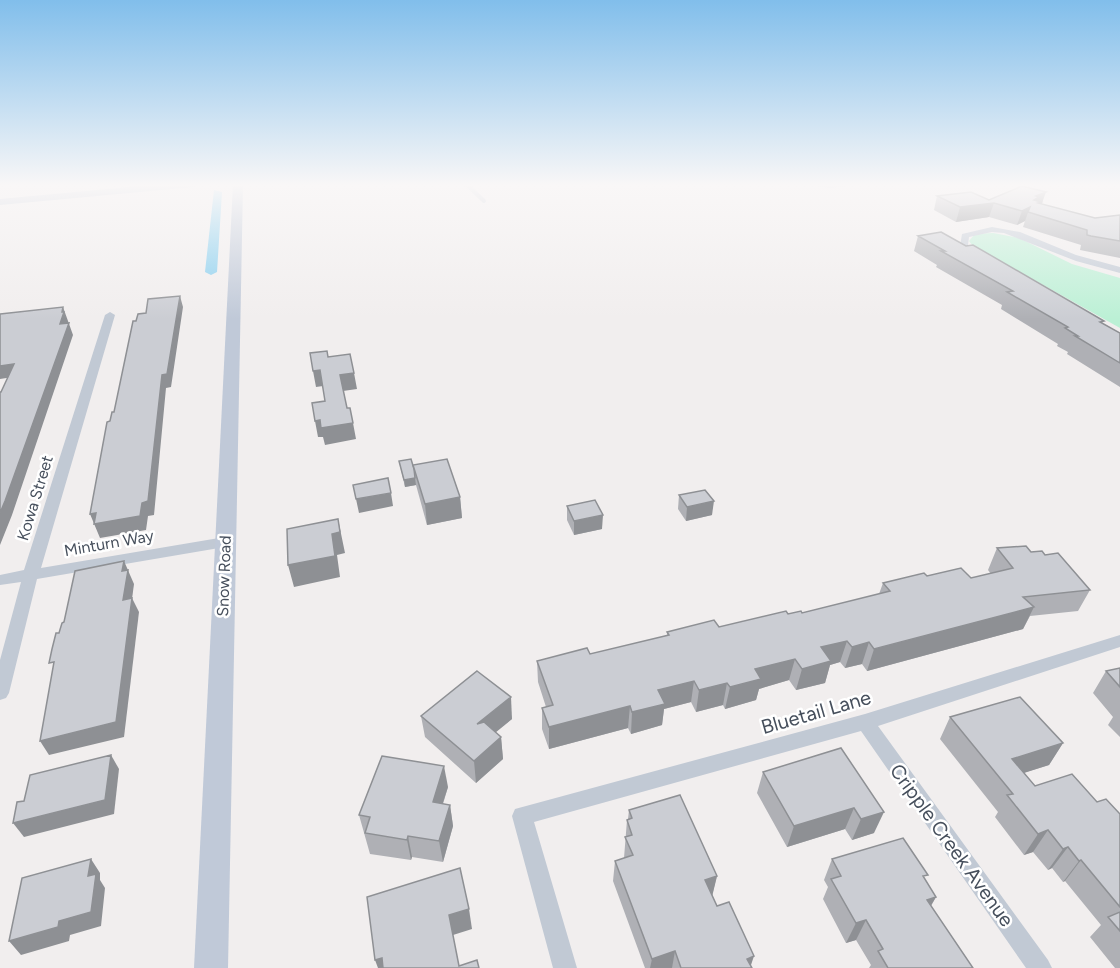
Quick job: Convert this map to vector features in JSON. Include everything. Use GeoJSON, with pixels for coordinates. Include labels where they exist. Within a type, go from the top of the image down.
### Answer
{"type":"FeatureCollection","features":[{"type":"Feature","properties":{"kind":"main road","name":"Snow Road"},"geometry":{"type":"LineString","coordinates":[[211,968],[236,229]]}},
{"type":"Feature","properties":{"kind":"street"},"geometry":{"type":"LineString","coordinates":[[980,229],[965,236],[964,246],[985,258]]}},
{"type":"Feature","properties":{"kind":"street"},"geometry":{"type":"LineString","coordinates":[[985,229],[1008,230],[1035,238],[1065,254],[1120,270]]}},
{"type":"Feature","properties":{"kind":"street","name":"Kowa Street"},"geometry":{"type":"LineString","coordinates":[[0,693],[31,574],[110,315]]}},
{"type":"Feature","properties":{"kind":"street","name":"Minturn Way"},"geometry":{"type":"LineString","coordinates":[[0,580],[225,542]]}},
{"type":"Feature","properties":{"kind":"street","name":"Bluetail Lane"},"geometry":{"type":"LineString","coordinates":[[565,968],[522,816],[865,722],[1120,641]]}},
{"type":"Feature","properties":{"kind":"street","name":"Cripple Creek Avenue"},"geometry":{"type":"LineString","coordinates":[[865,722],[1040,968]]}},
{"type":"Feature","properties":{"kind":"green space"},"geometry":{"type":"Polygon","coordinates":[[[993,233],[1019,238],[1072,264],[1120,278],[1120,328],[972,245],[969,241],[975,234],[993,233]]]}},
{"type":"Feature","properties":{"kind":"building"},"geometry":{"type":"Polygon","coordinates":[[[1084,229],[1120,229],[1120,241],[1087,235],[1087,230],[1084,229]]]}},
{"type":"Feature","properties":{"kind":"building"},"geometry":{"type":"Polygon","coordinates":[[[941,232],[966,246],[973,245],[1104,321],[1100,322],[1120,333],[1120,363],[1075,336],[1078,336],[1065,328],[1068,327],[1007,292],[1013,291],[918,236],[941,232]]]}},
{"type":"Feature","properties":{"kind":"building"},"geometry":{"type":"Polygon","coordinates":[[[180,296],[167,374],[162,375],[148,501],[142,503],[140,516],[94,524],[96,513],[90,514],[107,422],[110,421],[112,412],[114,412],[133,321],[136,321],[138,314],[146,313],[148,299],[180,296]]]}},
{"type":"Feature","properties":{"kind":"building"},"geometry":{"type":"Polygon","coordinates":[[[63,307],[62,312],[64,312],[60,324],[69,323],[0,513],[0,392],[14,364],[0,366],[0,314],[63,307]]]}},
{"type":"Feature","properties":{"kind":"building"},"geometry":{"type":"Polygon","coordinates":[[[327,351],[328,357],[350,354],[354,373],[340,375],[347,408],[350,408],[353,423],[321,428],[320,420],[315,421],[312,403],[325,401],[320,370],[313,371],[310,353],[327,351]]]}},
{"type":"Feature","properties":{"kind":"building"},"geometry":{"type":"Polygon","coordinates":[[[411,459],[415,478],[404,480],[399,461],[411,459]]]}},
{"type":"Feature","properties":{"kind":"building"},"geometry":{"type":"Polygon","coordinates":[[[447,459],[460,497],[425,504],[413,465],[447,459]]]}},
{"type":"Feature","properties":{"kind":"building"},"geometry":{"type":"Polygon","coordinates":[[[388,478],[391,493],[356,499],[353,485],[388,478]]]}},
{"type":"Feature","properties":{"kind":"building"},"geometry":{"type":"Polygon","coordinates":[[[705,490],[714,501],[687,507],[679,495],[705,490]]]}},
{"type":"Feature","properties":{"kind":"building"},"geometry":{"type":"Polygon","coordinates":[[[595,500],[603,515],[574,521],[567,506],[595,500]]]}},
{"type":"Feature","properties":{"kind":"building"},"geometry":{"type":"Polygon","coordinates":[[[338,519],[340,532],[332,534],[335,556],[288,565],[287,529],[338,519]]]}},
{"type":"Feature","properties":{"kind":"building"},"geometry":{"type":"Polygon","coordinates":[[[1026,546],[1031,552],[1042,551],[1045,555],[1058,553],[1090,590],[1023,597],[1034,607],[874,649],[869,642],[852,647],[847,641],[821,647],[831,661],[802,669],[795,659],[755,669],[761,679],[730,687],[727,683],[699,690],[694,681],[658,690],[665,704],[632,712],[630,706],[549,727],[542,708],[553,705],[537,661],[587,648],[590,654],[669,635],[667,632],[714,620],[719,627],[786,611],[788,614],[801,611],[802,613],[890,591],[883,583],[924,573],[927,576],[961,568],[971,578],[1013,568],[997,548],[1026,546]]]}},
{"type":"Feature","properties":{"kind":"building"},"geometry":{"type":"Polygon","coordinates":[[[124,561],[122,571],[128,570],[123,600],[132,598],[116,722],[40,741],[54,662],[49,663],[56,633],[59,633],[64,622],[75,571],[124,561]]]}},
{"type":"Feature","properties":{"kind":"building"},"geometry":{"type":"Polygon","coordinates":[[[1120,668],[1120,687],[1106,671],[1120,668]]]}},
{"type":"Feature","properties":{"kind":"building"},"geometry":{"type":"Polygon","coordinates":[[[477,671],[511,697],[477,724],[484,722],[501,737],[474,761],[421,716],[477,671]]]}},
{"type":"Feature","properties":{"kind":"building"},"geometry":{"type":"Polygon","coordinates":[[[1020,697],[1063,743],[1012,759],[1035,786],[1072,774],[1097,802],[1106,799],[1120,814],[1120,907],[1068,847],[1063,849],[1048,830],[1038,834],[1007,795],[1013,794],[950,717],[1020,697]]]}},
{"type":"Feature","properties":{"kind":"building"},"geometry":{"type":"Polygon","coordinates":[[[841,748],[884,812],[861,819],[854,808],[794,826],[763,772],[841,748]]]}},
{"type":"Feature","properties":{"kind":"building"},"geometry":{"type":"Polygon","coordinates":[[[111,755],[105,800],[13,823],[17,802],[24,801],[30,775],[111,755]]]}},
{"type":"Feature","properties":{"kind":"building"},"geometry":{"type":"Polygon","coordinates":[[[382,756],[444,766],[433,802],[450,805],[439,841],[408,836],[407,840],[365,833],[370,817],[359,815],[382,756]]]}},
{"type":"Feature","properties":{"kind":"building"},"geometry":{"type":"Polygon","coordinates":[[[680,795],[717,876],[705,880],[717,906],[729,902],[754,956],[747,959],[752,968],[681,968],[675,951],[652,959],[615,861],[633,855],[625,837],[632,835],[627,820],[632,818],[629,810],[680,795]]]}},
{"type":"Feature","properties":{"kind":"building"},"geometry":{"type":"Polygon","coordinates":[[[903,838],[928,875],[923,876],[936,897],[927,900],[973,968],[888,968],[878,951],[883,949],[866,920],[856,923],[831,879],[841,876],[832,859],[903,838]]]}},
{"type":"Feature","properties":{"kind":"building"},"geometry":{"type":"Polygon","coordinates":[[[91,859],[88,876],[96,874],[91,912],[59,921],[58,927],[9,941],[22,878],[91,859]]]}},
{"type":"Feature","properties":{"kind":"building"},"geometry":{"type":"Polygon","coordinates":[[[460,868],[469,909],[449,915],[459,966],[477,960],[479,968],[383,968],[382,958],[375,960],[367,897],[460,868]]]}},
{"type":"Feature","properties":{"kind":"building"},"geometry":{"type":"Polygon","coordinates":[[[1120,912],[1120,931],[1108,917],[1120,912]]]}},
{"type":"Feature","properties":{"kind":"waterway"},"geometry":{"type":"LineString","coordinates":[[211,272],[214,229]]}}]}
